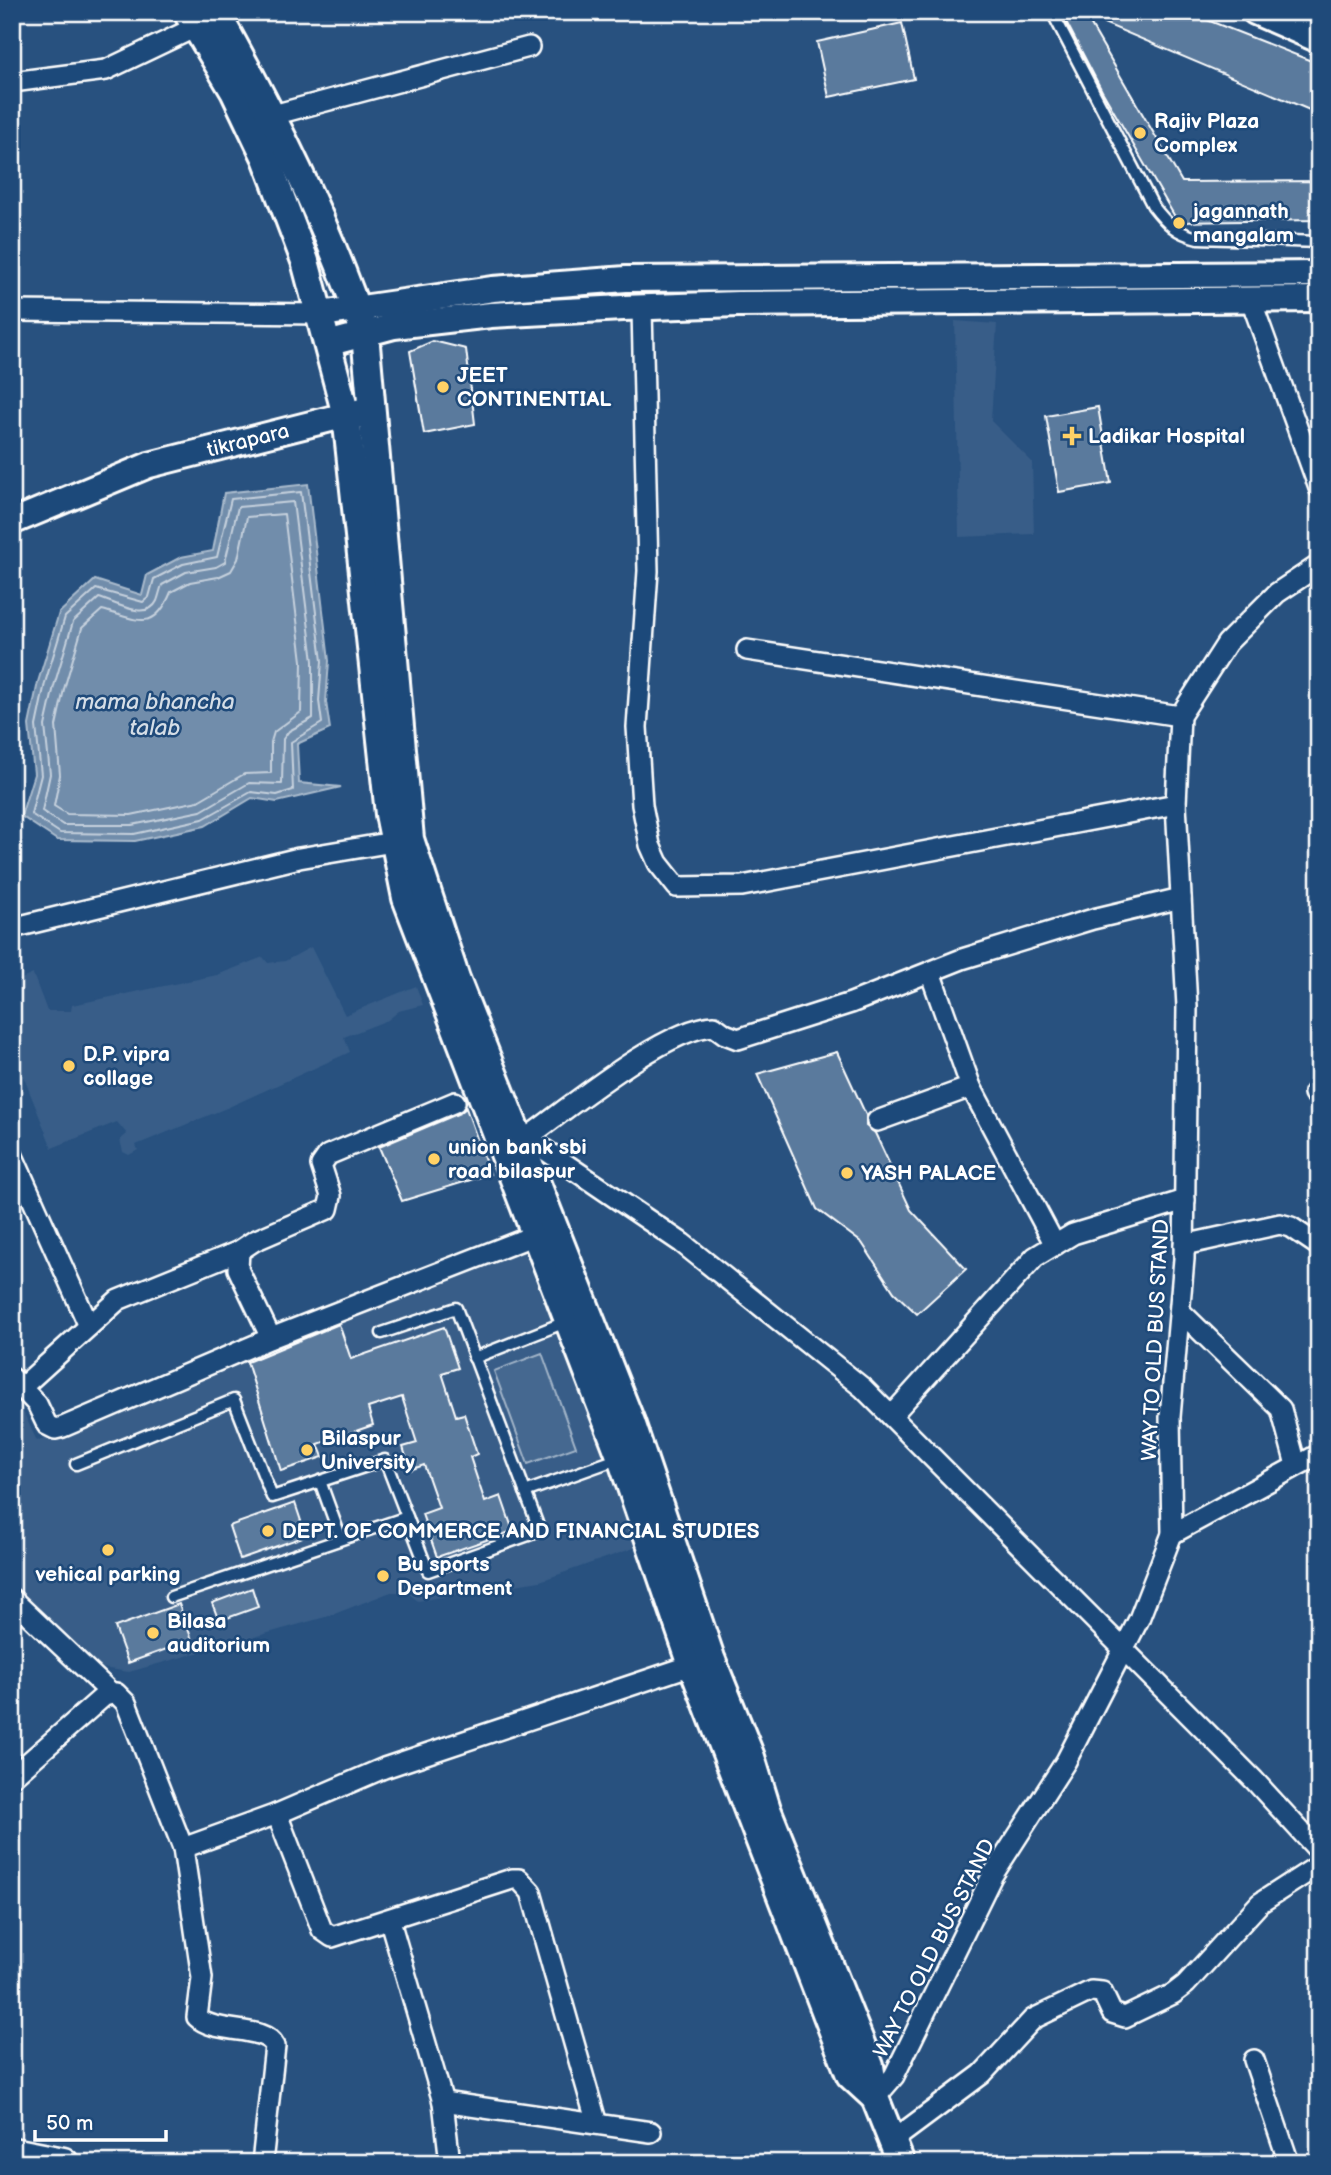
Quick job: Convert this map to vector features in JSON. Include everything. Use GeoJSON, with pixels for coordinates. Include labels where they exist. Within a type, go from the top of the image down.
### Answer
{"type":"FeatureCollection","features":[{"type":"Feature","properties":{"kind":"main road"},"geometry":{"type":"LineString","coordinates":[[200,17],[273,115],[344,273],[365,334],[358,412],[406,898],[569,1320],[630,1455],[701,1662],[751,1757],[766,1809],[870,2066],[875,2098],[896,2152]]}},
{"type":"Feature","properties":{"kind":"main road"},"geometry":{"type":"LineString","coordinates":[[200,17],[266,159],[305,261],[327,344],[358,412]]}},
{"type":"Feature","properties":{"kind":"main road"},"geometry":{"type":"LineString","coordinates":[[401,841],[522,1134],[631,1422],[630,1455]]}},
{"type":"Feature","properties":{"kind":"main road"},"geometry":{"type":"LineString","coordinates":[[12,2153],[63,2163]]}},
{"type":"Feature","properties":{"kind":"street"},"geometry":{"type":"LineString","coordinates":[[1255,12],[1319,40]]}},
{"type":"Feature","properties":{"kind":"street"},"geometry":{"type":"LineString","coordinates":[[1309,12],[1319,16]]}},
{"type":"Feature","properties":{"kind":"street"},"geometry":{"type":"LineString","coordinates":[[12,82],[106,70],[200,17]]}},
{"type":"Feature","properties":{"kind":"street"},"geometry":{"type":"LineString","coordinates":[[273,115],[529,47]]}},
{"type":"Feature","properties":{"kind":"street"},"geometry":{"type":"LineString","coordinates":[[12,311],[321,314],[494,289],[626,279],[1319,274]]}},
{"type":"Feature","properties":{"kind":"street"},"geometry":{"type":"LineString","coordinates":[[327,344],[394,327],[491,315],[642,307],[738,303],[1319,299]]}},
{"type":"Feature","properties":{"kind":"street"},"geometry":{"type":"LineString","coordinates":[[1251,300],[1319,488]]}},
{"type":"Feature","properties":{"kind":"street"},"geometry":{"type":"LineString","coordinates":[[642,307],[648,571],[637,727],[642,805],[650,845],[658,863],[677,887],[742,886],[1176,804]]}},
{"type":"Feature","properties":{"kind":"street","name":"tikrapara"},"geometry":{"type":"LineString","coordinates":[[17,515],[149,465],[358,412]]}},
{"type":"Feature","properties":{"kind":"street"},"geometry":{"type":"LineString","coordinates":[[747,650],[1180,716],[1227,643],[1277,593],[1319,565]]}},
{"type":"Feature","properties":{"kind":"street","name":"WAY TO OLD BUS STAND"},"geometry":{"type":"LineString","coordinates":[[875,2098],[894,2076],[992,1876],[1066,1761],[1139,1619],[1172,1534],[1171,1417],[1182,1312],[1185,1200],[1186,1007],[1176,804],[1180,716]]}},
{"type":"Feature","properties":{"kind":"street"},"geometry":{"type":"LineString","coordinates":[[12,928],[200,880],[401,841]]}},
{"type":"Feature","properties":{"kind":"street"},"geometry":{"type":"LineString","coordinates":[[1181,898],[1093,919],[930,972],[851,1003],[738,1038],[725,1034],[715,1026],[697,1027],[664,1042],[522,1134],[682,1243],[863,1388],[1254,1780],[1319,1851]]}},
{"type":"Feature","properties":{"kind":"street"},"geometry":{"type":"LineString","coordinates":[[930,972],[971,1087],[1055,1245]]}},
{"type":"Feature","properties":{"kind":"street"},"geometry":{"type":"LineString","coordinates":[[877,1121],[971,1087]]}},
{"type":"Feature","properties":{"kind":"street"},"geometry":{"type":"LineString","coordinates":[[454,1102],[328,1155],[321,1165],[331,1196],[328,1209],[254,1241],[239,1251],[118,1300],[17,1383],[37,1404],[47,1424],[55,1429],[178,1380],[271,1338],[535,1235]]}},
{"type":"Feature","properties":{"kind":"street"},"geometry":{"type":"LineString","coordinates":[[12,1154],[89,1326]]}},
{"type":"Feature","properties":{"kind":"street"},"geometry":{"type":"LineString","coordinates":[[891,1416],[1027,1265],[1073,1234],[1185,1200]]}},
{"type":"Feature","properties":{"kind":"street"},"geometry":{"type":"LineString","coordinates":[[1184,1245],[1280,1224],[1297,1230],[1319,1246]]}},
{"type":"Feature","properties":{"kind":"street"},"geometry":{"type":"LineString","coordinates":[[239,1251],[238,1269],[271,1338]]}},
{"type":"Feature","properties":{"kind":"street"},"geometry":{"type":"LineString","coordinates":[[1182,1312],[1281,1409],[1296,1465]]}},
{"type":"Feature","properties":{"kind":"street"},"geometry":{"type":"LineString","coordinates":[[1172,1534],[1319,1454]]}},
{"type":"Feature","properties":{"kind":"street"},"geometry":{"type":"LineString","coordinates":[[12,1599],[111,1693],[122,1697],[134,1719],[183,1848],[202,1978],[197,2017],[207,2024],[267,2036],[275,2046],[262,2163]]}},
{"type":"Feature","properties":{"kind":"street"},"geometry":{"type":"LineString","coordinates":[[183,1848],[277,1814],[384,1768],[701,1662]]}},
{"type":"Feature","properties":{"kind":"street"},"geometry":{"type":"LineString","coordinates":[[12,1777],[111,1693]]}},
{"type":"Feature","properties":{"kind":"street"},"geometry":{"type":"LineString","coordinates":[[277,1814],[326,1936],[339,1936],[390,1921],[512,1880],[519,1879],[526,1884],[531,1892],[597,2124]]}},
{"type":"Feature","properties":{"kind":"street"},"geometry":{"type":"LineString","coordinates":[[896,2152],[982,2074],[1033,2019],[1090,1991],[1102,1992],[1112,2012],[1125,2017],[1174,1994],[1260,1903],[1319,1865]]}},
{"type":"Feature","properties":{"kind":"street"},"geometry":{"type":"LineString","coordinates":[[390,1921],[443,2102],[450,2163]]}},
{"type":"Feature","properties":{"kind":"street"},"geometry":{"type":"LineString","coordinates":[[1254,2060],[1289,2163]]}},
{"type":"Feature","properties":{"kind":"street"},"geometry":{"type":"LineString","coordinates":[[443,2102],[651,2132]]}},
{"type":"Feature","properties":{"kind":"lane"},"geometry":{"type":"LineString","coordinates":[[1052,12],[1147,195],[1165,222],[1180,234],[1198,237],[1319,242]]}},
{"type":"Feature","properties":{"kind":"lane"},"geometry":{"type":"LineString","coordinates":[[76,1464],[233,1400],[272,1497],[386,1460],[428,1571],[540,1531],[456,1308],[382,1333]]}},
{"type":"Feature","properties":{"kind":"lane"},"geometry":{"type":"LineString","coordinates":[[474,1357],[569,1320]]}},
{"type":"Feature","properties":{"kind":"lane"},"geometry":{"type":"LineString","coordinates":[[525,1492],[630,1455]]}},
{"type":"Feature","properties":{"kind":"lane"},"geometry":{"type":"LineString","coordinates":[[320,1481],[341,1539]]}},
{"type":"Feature","properties":{"kind":"lane"},"geometry":{"type":"LineString","coordinates":[[171,1597],[407,1517]]}},
{"type":"Feature","properties":{"kind":"shaded area"},"geometry":{"type":"Polygon","coordinates":[[[955,321],[997,324],[991,421],[1032,462],[1034,534],[959,537],[955,321]]]}},
{"type":"Feature","properties":{"kind":"shaded area"},"geometry":{"type":"Polygon","coordinates":[[[311,947],[345,1015],[416,986],[423,1005],[399,1011],[388,1020],[344,1037],[350,1052],[229,1107],[136,1145],[138,1150],[129,1155],[123,1152],[120,1140],[127,1134],[117,1122],[52,1148],[12,1048],[12,983],[33,974],[47,1011],[71,1011],[72,1005],[217,975],[263,957],[268,963],[285,961],[311,947]]]}},
{"type":"Feature","properties":{"kind":"shaded area","name":"Bilaspur University"},"geometry":{"type":"Polygon","coordinates":[[[520,1241],[562,1350],[568,1348],[637,1547],[540,1581],[418,1601],[406,1592],[391,1592],[329,1616],[129,1672],[89,1666],[12,1605],[12,1388],[37,1441],[520,1241]]]}},
{"type":"Feature","properties":{"kind":"shaded area"},"geometry":{"type":"Polygon","coordinates":[[[542,1353],[576,1447],[528,1464],[494,1371],[542,1353]]]}},
{"type":"Feature","properties":{"kind":"water","name":"mama bhancha talab"},"geometry":{"type":"Polygon","coordinates":[[[308,484],[329,661],[326,702],[330,729],[297,744],[299,783],[341,787],[277,802],[252,798],[205,826],[135,841],[57,840],[21,816],[34,774],[29,725],[38,682],[59,613],[95,580],[142,595],[147,575],[181,557],[213,551],[224,493],[308,484]]]}},
{"type":"Feature","properties":{"kind":"building"},"geometry":{"type":"Polygon","coordinates":[[[1061,12],[1187,12],[1319,64],[1319,114],[1085,15],[1182,182],[1319,181],[1319,220],[1178,222],[1102,91],[1061,12]]]}},
{"type":"Feature","properties":{"kind":"building"},"geometry":{"type":"Polygon","coordinates":[[[902,23],[914,79],[829,97],[817,42],[902,23]]]}},
{"type":"Feature","properties":{"kind":"building","name":"JEET CONTINENTIAL"},"geometry":{"type":"Polygon","coordinates":[[[433,341],[466,349],[475,424],[424,434],[410,351],[433,341]]]}},
{"type":"Feature","properties":{"kind":"building"},"geometry":{"type":"Polygon","coordinates":[[[1098,407],[1111,483],[1059,492],[1046,416],[1098,407]]]}},
{"type":"Feature","properties":{"kind":"building","name":"YASH PALACE"},"geometry":{"type":"Polygon","coordinates":[[[837,1052],[866,1115],[866,1126],[875,1133],[911,1210],[966,1269],[917,1314],[894,1292],[862,1243],[817,1209],[757,1074],[837,1052]]]}},
{"type":"Feature","properties":{"kind":"building","name":"union bank sbi road bilaspur"},"geometry":{"type":"Polygon","coordinates":[[[466,1108],[490,1174],[402,1201],[379,1147],[460,1113],[466,1108]]]}},
{"type":"Feature","properties":{"kind":"building"},"geometry":{"type":"Polygon","coordinates":[[[339,1324],[351,1359],[444,1327],[458,1368],[442,1373],[456,1416],[464,1414],[477,1454],[470,1457],[485,1502],[501,1496],[513,1531],[437,1557],[422,1514],[439,1508],[424,1465],[410,1470],[403,1447],[417,1443],[402,1397],[368,1408],[373,1425],[318,1444],[323,1457],[281,1471],[247,1362],[339,1324]]]}},
{"type":"Feature","properties":{"kind":"building","name":"DEPT. OF COMMERCE AND FINANCIAL STUDIES"},"geometry":{"type":"Polygon","coordinates":[[[295,1503],[306,1536],[240,1559],[229,1526],[295,1503]]]}},
{"type":"Feature","properties":{"kind":"building"},"geometry":{"type":"Polygon","coordinates":[[[252,1588],[258,1607],[219,1621],[212,1603],[252,1588]]]}},
{"type":"Feature","properties":{"kind":"building","name":"Bilasa auditorium"},"geometry":{"type":"Polygon","coordinates":[[[179,1604],[192,1640],[128,1663],[115,1627],[179,1604]]]}},
{"type":"Feature","properties":{"kind":"place","name":"Rajiv Plaza Complex"},"geometry":{"type":"Point","coordinates":[1140,133]}},
{"type":"Feature","properties":{"kind":"place","name":"jagannath mangalam"},"geometry":{"type":"Point","coordinates":[1179,223]}},
{"type":"Feature","properties":{"kind":"place","name":"JEET CONTINENTIAL"},"geometry":{"type":"Point","coordinates":[443,387]}},
{"type":"Feature","properties":{"kind":"place","name":"Ladikar Hospital"},"geometry":{"type":"Point","coordinates":[1072,436]}},
{"type":"Feature","properties":{"kind":"place","name":"D.P. vipra collage"},"geometry":{"type":"Point","coordinates":[69,1066]}},
{"type":"Feature","properties":{"kind":"place","name":"union bank sbi road bilaspur"},"geometry":{"type":"Point","coordinates":[434,1159]}},
{"type":"Feature","properties":{"kind":"place","name":"YASH PALACE"},"geometry":{"type":"Point","coordinates":[847,1173]}},
{"type":"Feature","properties":{"kind":"place","name":"Bilaspur University"},"geometry":{"type":"Point","coordinates":[307,1450]}},
{"type":"Feature","properties":{"kind":"place","name":"DEPT. OF COMMERCE AND FINANCIAL STUDIES"},"geometry":{"type":"Point","coordinates":[268,1531]}},
{"type":"Feature","properties":{"kind":"place","name":"vehical parking"},"geometry":{"type":"Point","coordinates":[108,1550]}},
{"type":"Feature","properties":{"kind":"place","name":"Bu sports Department"},"geometry":{"type":"Point","coordinates":[383,1576]}},
{"type":"Feature","properties":{"kind":"place","name":"Bilasa auditorium"},"geometry":{"type":"Point","coordinates":[153,1633]}}]}
